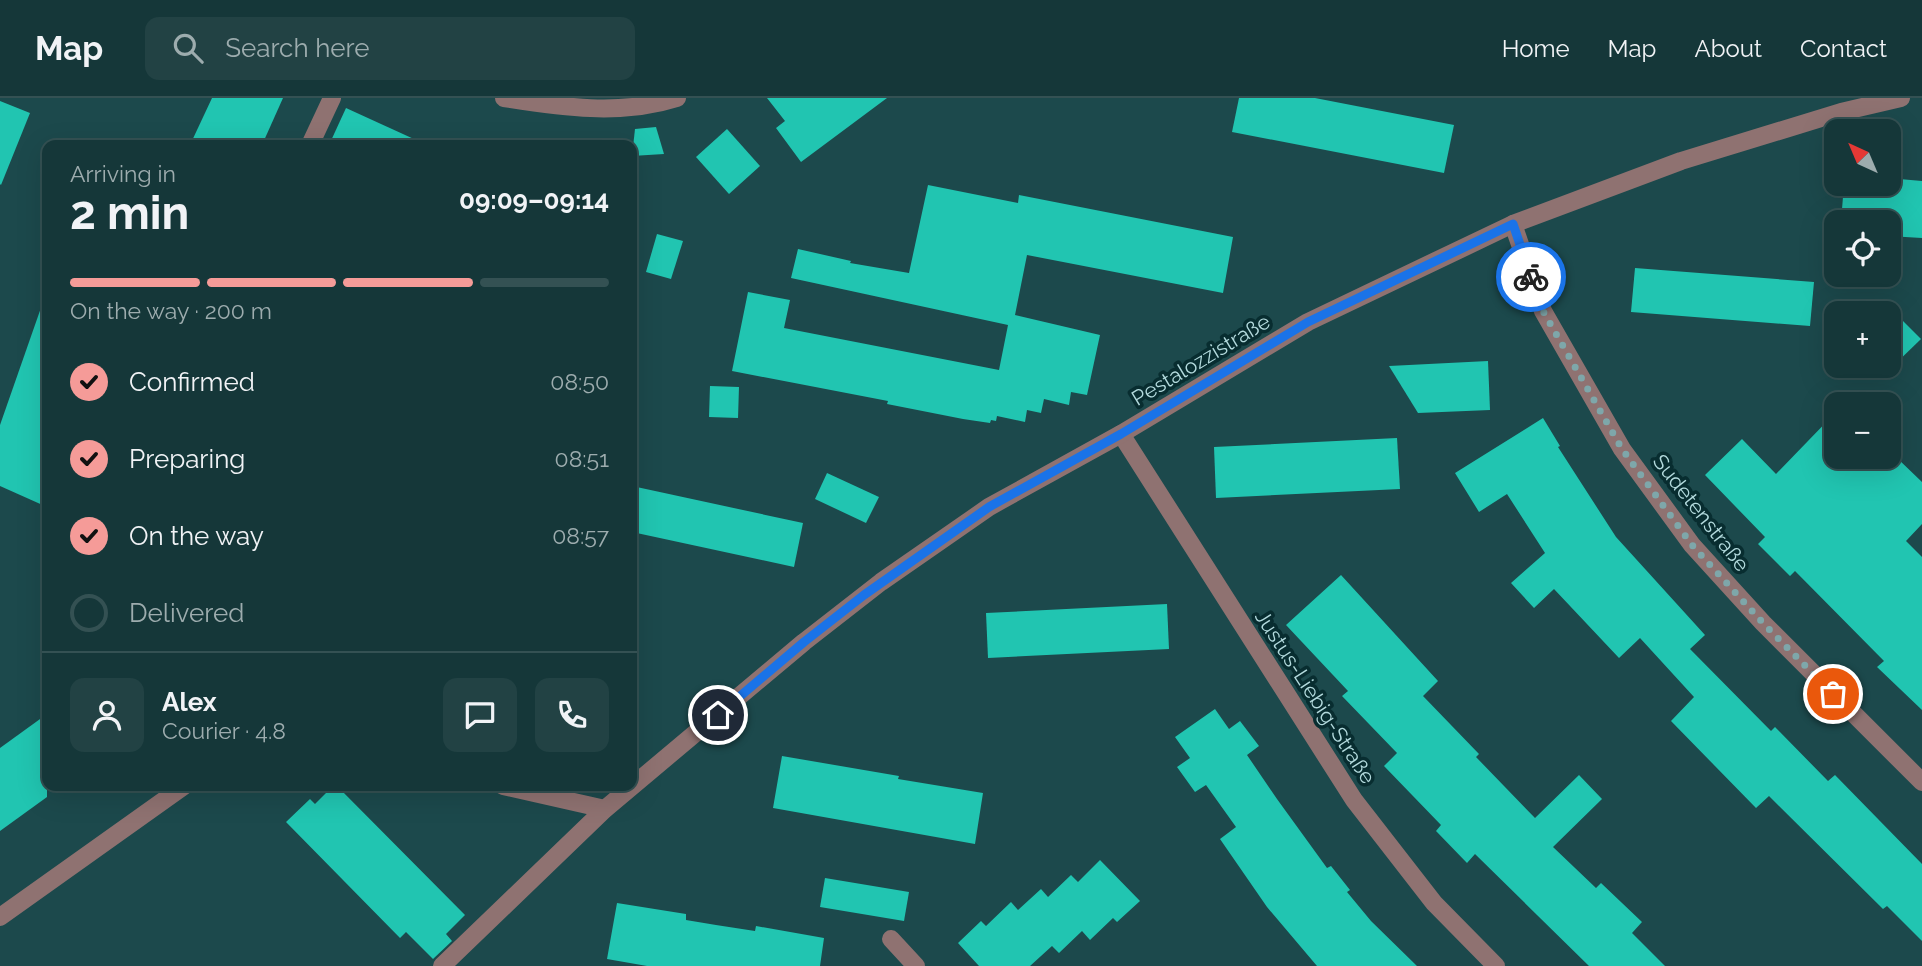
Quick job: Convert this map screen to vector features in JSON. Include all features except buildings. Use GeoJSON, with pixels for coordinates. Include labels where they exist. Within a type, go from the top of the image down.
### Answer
{"type":"FeatureCollection","features":[{"type":"Feature","properties":{"kind":"street"},"geometry":{"type":"LineString","coordinates":[[312,140],[332,98]]}},
{"type":"Feature","properties":{"kind":"street"},"geometry":{"type":"LineString","coordinates":[[504,98],[575,109],[677,98]]}},
{"type":"Feature","properties":{"kind":"street","name":"Pestalozzistraße"},"geometry":{"type":"LineString","coordinates":[[637,782],[804,642],[881,582],[989,507],[1121,434],[1308,322],[1513,224],[1681,161],[1840,112],[1901,98]]}},
{"type":"Feature","properties":{"kind":"street","name":"Sudetenstraße"},"geometry":{"type":"LineString","coordinates":[[1513,224],[1543,311],[1622,449],[1692,545],[1763,623],[1922,782]]}},
{"type":"Feature","properties":{"kind":"street","name":"Justus-Liebig-Straße"},"geometry":{"type":"LineString","coordinates":[[1121,434],[1353,800],[1434,903],[1496,966]]}},
{"type":"Feature","properties":{"kind":"street"},"geometry":{"type":"LineString","coordinates":[[0,917],[177,791]]}},
{"type":"Feature","properties":{"kind":"street"},"geometry":{"type":"LineString","coordinates":[[525,791],[605,809]]}},
{"type":"Feature","properties":{"kind":"street","name":"Pestalozzistraße"},"geometry":{"type":"LineString","coordinates":[[442,966],[626,791]]}},
{"type":"Feature","properties":{"kind":"street"},"geometry":{"type":"LineString","coordinates":[[891,939],[916,966]]}},
{"type":"Feature","properties":{"kind":"way so far"},"geometry":{"type":"LineString","coordinates":[[1531,277],[1543,311],[1622,449],[1692,545],[1833,694]]}},
{"type":"Feature","properties":{"kind":"route"},"geometry":{"type":"LineString","coordinates":[[718,715],[864,595],[989,507],[1121,434],[1308,322],[1513,224],[1531,277]]}}]}
